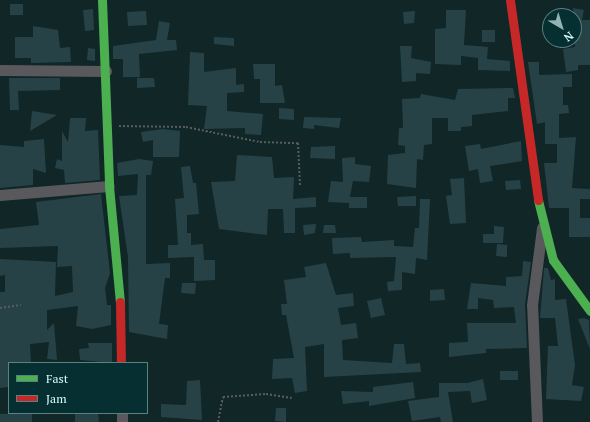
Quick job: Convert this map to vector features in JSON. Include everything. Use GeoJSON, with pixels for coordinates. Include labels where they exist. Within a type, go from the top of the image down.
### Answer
{"type":"FeatureCollection","features":[{"type":"Feature","properties":{"kind":"street"},"geometry":{"type":"LineString","coordinates":[[102,0],[110,186],[118,235],[121,362]]}},
{"type":"Feature","properties":{"kind":"street"},"geometry":{"type":"LineString","coordinates":[[510,0],[542,226],[553,260],[590,311]]}},
{"type":"Feature","properties":{"kind":"street"},"geometry":{"type":"LineString","coordinates":[[0,70],[106,71]]}},
{"type":"Feature","properties":{"kind":"street"},"geometry":{"type":"LineString","coordinates":[[0,195],[110,186]]}},
{"type":"Feature","properties":{"kind":"street"},"geometry":{"type":"LineString","coordinates":[[537,422],[532,305],[542,226]]}},
{"type":"Feature","properties":{"kind":"path"},"geometry":{"type":"LineString","coordinates":[[108,126],[186,127],[260,142],[298,142],[300,185]]}},
{"type":"Feature","properties":{"kind":"path"},"geometry":{"type":"LineString","coordinates":[[0,308],[21,305]]}},
{"type":"Feature","properties":{"kind":"path"},"geometry":{"type":"LineString","coordinates":[[218,422],[223,398],[266,394],[292,398]]}},
{"type":"Feature","properties":{"kind":"building"},"geometry":{"type":"Polygon","coordinates":[[[10,4],[23,4],[23,15],[10,15],[10,4]]]}},
{"type":"Feature","properties":{"kind":"building"},"geometry":{"type":"Polygon","coordinates":[[[93,9],[94,30],[85,31],[83,10],[93,9]]]}},
{"type":"Feature","properties":{"kind":"building"},"geometry":{"type":"Polygon","coordinates":[[[446,10],[466,10],[464,45],[488,47],[487,59],[510,61],[510,71],[478,70],[478,58],[461,56],[461,65],[435,64],[435,29],[446,28],[446,10]]]}},
{"type":"Feature","properties":{"kind":"building"},"geometry":{"type":"Polygon","coordinates":[[[582,10],[584,10],[582,20],[582,10]]]}},
{"type":"Feature","properties":{"kind":"building"},"geometry":{"type":"Polygon","coordinates":[[[146,11],[147,25],[128,26],[127,12],[146,11]]]}},
{"type":"Feature","properties":{"kind":"building"},"geometry":{"type":"Polygon","coordinates":[[[415,11],[414,23],[404,24],[403,12],[415,11]]]}},
{"type":"Feature","properties":{"kind":"building"},"geometry":{"type":"Polygon","coordinates":[[[582,20],[590,20],[590,65],[578,65],[578,70],[566,72],[563,49],[582,48],[582,20]]]}},
{"type":"Feature","properties":{"kind":"building"},"geometry":{"type":"Polygon","coordinates":[[[159,21],[170,23],[167,40],[176,40],[177,50],[139,54],[140,77],[123,77],[123,59],[113,59],[113,46],[156,40],[159,21]]]}},
{"type":"Feature","properties":{"kind":"building"},"geometry":{"type":"Polygon","coordinates":[[[33,26],[58,30],[60,48],[70,47],[71,62],[31,63],[31,58],[15,58],[15,37],[33,37],[33,26]]]}},
{"type":"Feature","properties":{"kind":"building"},"geometry":{"type":"Polygon","coordinates":[[[482,30],[495,30],[495,42],[482,42],[482,30]]]}},
{"type":"Feature","properties":{"kind":"building"},"geometry":{"type":"Polygon","coordinates":[[[214,37],[234,38],[234,46],[214,44],[214,37]]]}},
{"type":"Feature","properties":{"kind":"building"},"geometry":{"type":"Polygon","coordinates":[[[400,46],[412,46],[411,58],[431,62],[430,74],[416,73],[416,81],[402,82],[400,46]]]}},
{"type":"Feature","properties":{"kind":"building"},"geometry":{"type":"Polygon","coordinates":[[[88,48],[95,49],[95,61],[87,60],[88,48]]]}},
{"type":"Feature","properties":{"kind":"building"},"geometry":{"type":"Polygon","coordinates":[[[190,52],[204,53],[204,72],[236,68],[236,85],[244,84],[244,92],[227,93],[227,111],[263,114],[261,135],[245,134],[245,128],[204,129],[207,106],[188,105],[190,52]]]}},
{"type":"Feature","properties":{"kind":"building"},"geometry":{"type":"Polygon","coordinates":[[[528,62],[539,62],[539,75],[572,74],[572,87],[563,87],[563,105],[568,105],[569,113],[559,114],[559,138],[576,137],[572,188],[590,189],[590,199],[580,199],[580,218],[590,218],[590,237],[569,237],[569,208],[549,208],[544,163],[557,163],[557,144],[545,144],[545,122],[537,124],[528,62]]]}},
{"type":"Feature","properties":{"kind":"building"},"geometry":{"type":"Polygon","coordinates":[[[253,64],[275,64],[275,86],[282,85],[285,103],[260,103],[260,79],[254,79],[253,64]]]}},
{"type":"Feature","properties":{"kind":"building"},"geometry":{"type":"Polygon","coordinates":[[[9,78],[60,78],[60,90],[18,91],[19,110],[10,110],[9,78]]]}},
{"type":"Feature","properties":{"kind":"building"},"geometry":{"type":"Polygon","coordinates":[[[137,78],[154,78],[155,87],[137,88],[137,78]]]}},
{"type":"Feature","properties":{"kind":"building"},"geometry":{"type":"Polygon","coordinates":[[[513,88],[515,98],[508,98],[508,111],[472,115],[472,126],[461,127],[461,131],[448,131],[448,118],[432,118],[432,144],[424,145],[423,160],[417,159],[416,188],[387,184],[388,155],[405,153],[405,146],[398,145],[399,128],[403,128],[402,99],[420,98],[421,94],[455,100],[458,89],[513,88]]]}},
{"type":"Feature","properties":{"kind":"building"},"geometry":{"type":"Polygon","coordinates":[[[279,108],[294,109],[294,120],[279,119],[279,108]]]}},
{"type":"Feature","properties":{"kind":"building"},"geometry":{"type":"Polygon","coordinates":[[[32,111],[57,115],[30,131],[32,111]]]}},
{"type":"Feature","properties":{"kind":"building"},"geometry":{"type":"Polygon","coordinates":[[[304,117],[341,118],[339,128],[314,125],[314,129],[303,128],[304,117]]]}},
{"type":"Feature","properties":{"kind":"building"},"geometry":{"type":"Polygon","coordinates":[[[70,118],[86,118],[85,131],[98,130],[100,180],[65,183],[64,170],[55,168],[57,159],[62,161],[62,131],[68,142],[70,118]]]}},
{"type":"Feature","properties":{"kind":"building"},"geometry":{"type":"Polygon","coordinates":[[[163,129],[180,131],[179,157],[153,157],[153,140],[143,142],[141,132],[163,129]]]}},
{"type":"Feature","properties":{"kind":"building"},"geometry":{"type":"Polygon","coordinates":[[[44,139],[46,173],[33,169],[33,185],[0,188],[0,145],[24,147],[24,141],[44,139]]]}},
{"type":"Feature","properties":{"kind":"building"},"geometry":{"type":"Polygon","coordinates":[[[521,141],[522,161],[490,166],[493,181],[480,183],[478,169],[469,171],[465,146],[480,144],[481,149],[521,141]]]}},
{"type":"Feature","properties":{"kind":"building"},"geometry":{"type":"Polygon","coordinates":[[[335,146],[335,159],[310,158],[311,147],[335,146]]]}},
{"type":"Feature","properties":{"kind":"building"},"geometry":{"type":"Polygon","coordinates":[[[237,155],[272,157],[274,178],[294,177],[293,199],[316,197],[316,207],[295,208],[295,233],[284,233],[283,209],[268,209],[267,235],[219,229],[211,182],[235,181],[237,155]]]}},
{"type":"Feature","properties":{"kind":"building"},"geometry":{"type":"Polygon","coordinates":[[[355,157],[355,164],[371,166],[369,182],[353,181],[350,197],[367,197],[367,208],[349,208],[349,203],[328,202],[331,181],[343,182],[342,158],[355,157]]]}},
{"type":"Feature","properties":{"kind":"building"},"geometry":{"type":"Polygon","coordinates":[[[139,159],[153,161],[151,175],[146,175],[146,264],[170,263],[170,278],[165,278],[159,324],[168,325],[167,339],[129,332],[128,257],[119,196],[137,195],[138,174],[118,176],[117,163],[139,159]]]}},
{"type":"Feature","properties":{"kind":"building"},"geometry":{"type":"Polygon","coordinates":[[[190,166],[193,183],[196,183],[199,214],[187,215],[187,233],[191,233],[191,245],[203,244],[204,260],[215,260],[215,280],[194,281],[194,257],[168,258],[168,245],[178,245],[175,199],[184,198],[181,167],[190,166]]]}},
{"type":"Feature","properties":{"kind":"building"},"geometry":{"type":"Polygon","coordinates":[[[464,178],[466,223],[450,224],[446,196],[452,195],[450,179],[464,178]]]}},
{"type":"Feature","properties":{"kind":"building"},"geometry":{"type":"Polygon","coordinates":[[[520,180],[521,189],[506,190],[505,181],[520,180]]]}},
{"type":"Feature","properties":{"kind":"building"},"geometry":{"type":"Polygon","coordinates":[[[101,194],[110,273],[105,288],[107,305],[111,305],[111,325],[92,329],[76,326],[78,306],[47,310],[47,330],[54,323],[57,360],[47,359],[49,342],[30,344],[31,362],[8,362],[8,387],[0,388],[0,292],[5,292],[5,275],[0,276],[0,259],[56,262],[55,296],[73,292],[72,266],[57,267],[58,246],[0,248],[0,229],[39,225],[36,202],[101,194]]]}},
{"type":"Feature","properties":{"kind":"building"},"geometry":{"type":"Polygon","coordinates":[[[416,196],[416,206],[398,206],[397,197],[416,196]]]}},
{"type":"Feature","properties":{"kind":"building"},"geometry":{"type":"Polygon","coordinates":[[[420,199],[430,199],[427,260],[416,258],[415,274],[402,272],[402,290],[388,291],[387,282],[394,281],[396,257],[350,258],[350,253],[333,254],[332,238],[361,237],[362,242],[394,240],[394,246],[413,247],[415,228],[419,228],[420,199]]]}},
{"type":"Feature","properties":{"kind":"building"},"geometry":{"type":"Polygon","coordinates":[[[316,224],[315,233],[304,235],[303,225],[316,224]]]}},
{"type":"Feature","properties":{"kind":"building"},"geometry":{"type":"Polygon","coordinates":[[[324,225],[335,225],[336,233],[323,233],[324,225]]]}},
{"type":"Feature","properties":{"kind":"building"},"geometry":{"type":"Polygon","coordinates":[[[494,226],[504,227],[503,243],[483,243],[483,234],[494,234],[494,226]]]}},
{"type":"Feature","properties":{"kind":"building"},"geometry":{"type":"Polygon","coordinates":[[[497,244],[507,245],[507,257],[496,256],[497,244]]]}},
{"type":"Feature","properties":{"kind":"building"},"geometry":{"type":"Polygon","coordinates":[[[523,261],[531,262],[525,304],[527,348],[486,349],[486,353],[449,357],[449,343],[468,342],[467,323],[516,323],[514,307],[494,308],[493,300],[478,298],[478,309],[467,309],[471,283],[506,286],[506,277],[522,276],[523,261]]]}},
{"type":"Feature","properties":{"kind":"building"},"geometry":{"type":"Polygon","coordinates":[[[326,263],[336,295],[353,293],[354,306],[338,308],[341,325],[356,323],[358,338],[342,340],[343,360],[392,363],[394,344],[404,344],[406,364],[420,363],[421,372],[324,377],[324,344],[305,347],[307,391],[295,393],[292,378],[272,379],[273,359],[294,358],[286,315],[282,315],[281,304],[287,304],[284,280],[306,277],[304,267],[326,263]]]}},
{"type":"Feature","properties":{"kind":"building"},"geometry":{"type":"Polygon","coordinates":[[[544,268],[548,268],[551,280],[555,279],[555,300],[566,299],[575,365],[572,385],[584,387],[581,401],[546,399],[548,346],[558,346],[555,318],[540,318],[544,268]]]}},
{"type":"Feature","properties":{"kind":"building"},"geometry":{"type":"Polygon","coordinates":[[[182,283],[196,283],[195,294],[181,293],[182,283]]]}},
{"type":"Feature","properties":{"kind":"building"},"geometry":{"type":"Polygon","coordinates":[[[444,289],[445,300],[430,301],[430,290],[444,289]]]}},
{"type":"Feature","properties":{"kind":"building"},"geometry":{"type":"Polygon","coordinates":[[[381,298],[385,315],[371,318],[367,301],[381,298]]]}},
{"type":"Feature","properties":{"kind":"building"},"geometry":{"type":"Polygon","coordinates":[[[584,318],[589,320],[590,349],[578,319],[584,318]]]}},
{"type":"Feature","properties":{"kind":"building"},"geometry":{"type":"Polygon","coordinates":[[[88,343],[112,343],[112,362],[80,360],[79,349],[89,348],[88,343]]]}},
{"type":"Feature","properties":{"kind":"building"},"geometry":{"type":"Polygon","coordinates":[[[500,371],[518,371],[518,380],[500,380],[500,371]]]}},
{"type":"Feature","properties":{"kind":"building"},"geometry":{"type":"Polygon","coordinates":[[[483,379],[487,400],[472,403],[470,391],[448,392],[453,422],[441,422],[440,417],[412,421],[408,401],[439,397],[439,383],[467,383],[483,379]]]}},
{"type":"Feature","properties":{"kind":"building"},"geometry":{"type":"Polygon","coordinates":[[[200,380],[202,420],[161,417],[161,404],[186,405],[187,381],[200,380]]]}},
{"type":"Feature","properties":{"kind":"building"},"geometry":{"type":"Polygon","coordinates":[[[413,382],[415,398],[369,406],[369,401],[343,404],[341,391],[373,392],[373,387],[413,382]]]}},
{"type":"Feature","properties":{"kind":"building"},"geometry":{"type":"Polygon","coordinates":[[[276,408],[286,408],[286,422],[275,421],[276,408]]]}},
{"type":"Feature","properties":{"kind":"building"},"geometry":{"type":"Polygon","coordinates":[[[0,414],[32,414],[32,422],[0,422],[0,414]]]}},
{"type":"Feature","properties":{"kind":"building"},"geometry":{"type":"Polygon","coordinates":[[[75,414],[98,414],[99,422],[75,422],[75,414]]]}},
{"type":"Feature","properties":{"kind":"traffic: fast"},"geometry":{"type":"LineString","coordinates":[[102,0],[109,186],[120,302]]}},
{"type":"Feature","properties":{"kind":"traffic: fast"},"geometry":{"type":"LineString","coordinates":[[538,200],[553,260],[590,311]]}},
{"type":"Feature","properties":{"kind":"traffic: jam"},"geometry":{"type":"LineString","coordinates":[[510,0],[538,200]]}},
{"type":"Feature","properties":{"kind":"traffic: jam"},"geometry":{"type":"LineString","coordinates":[[120,302],[121,362]]}}]}
